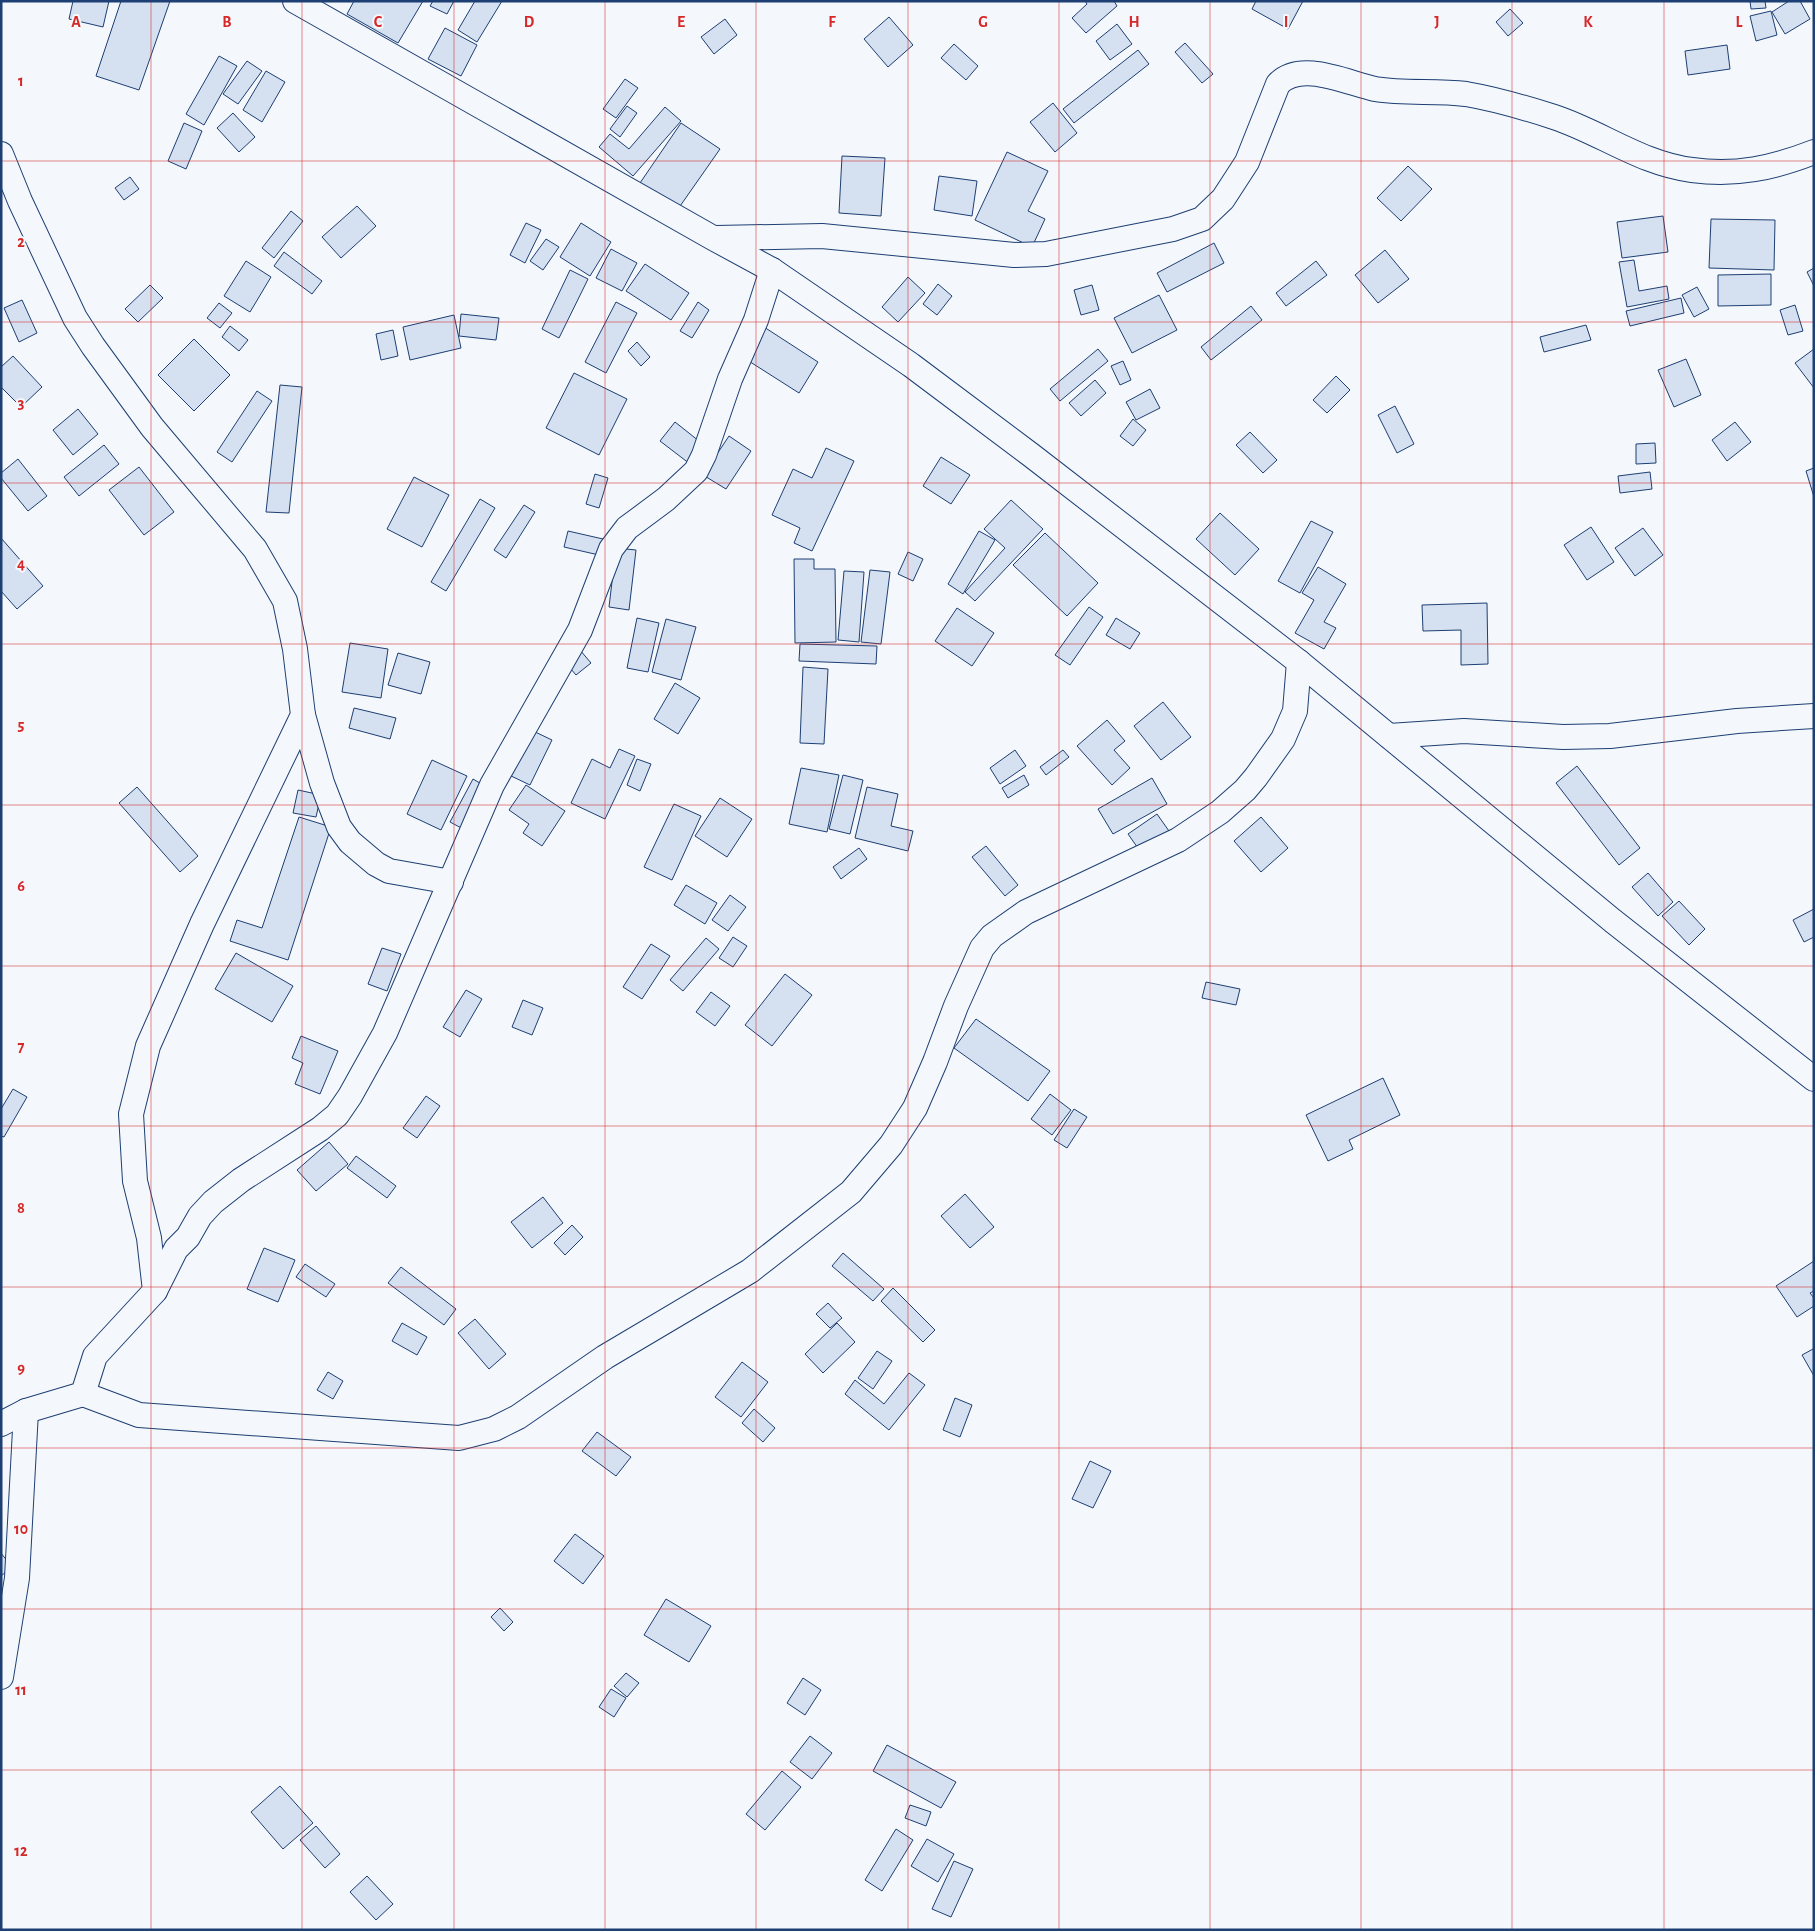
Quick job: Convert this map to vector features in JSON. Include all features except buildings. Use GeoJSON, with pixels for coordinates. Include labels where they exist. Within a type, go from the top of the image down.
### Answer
{"type":"FeatureCollection","features":[{"type":"Feature","properties":{"kind":"street"},"geometry":{"type":"LineString","coordinates":[[295,1],[772,270],[911,365],[1299,662],[1613,921],[1814,1079]]}},
{"type":"Feature","properties":{"kind":"street"},"geometry":{"type":"LineString","coordinates":[[713,238],[822,236],[1014,255],[1046,254],[1173,229],[1202,218],[1223,199],[1247,162],[1278,84],[1286,77],[1304,72],[1376,89],[1465,94],[1525,109],[1575,125],[1664,164],[1691,170],[1722,172],[1758,170],[1814,152]]}},
{"type":"Feature","properties":{"kind":"street"},"geometry":{"type":"LineString","coordinates":[[1,154],[20,201],[55,276],[75,318],[88,339],[152,427],[255,549],[285,601],[291,627],[303,715],[322,783],[339,827],[350,842],[376,864],[389,871],[451,882]]}},
{"type":"Feature","properties":{"kind":"street"},"geometry":{"type":"LineString","coordinates":[[83,1394],[95,1356],[155,1291],[176,1249],[188,1237],[200,1216],[213,1202],[241,1180],[320,1129],[337,1115],[350,1096],[385,1032],[492,785],[580,630],[611,549],[627,528],[666,499],[696,471],[704,455],[730,379],[756,320],[772,270]]}},
{"type":"Feature","properties":{"kind":"street"},"geometry":{"type":"LineString","coordinates":[[1,1424],[26,1411],[83,1394],[139,1415],[459,1438],[494,1429],[518,1417],[605,1357],[750,1271],[852,1192],[892,1145],[915,1108],[956,1006],[982,948],[992,936],[1026,912],[1178,840],[1220,812],[1245,790],[1256,778],[1283,739],[1295,711],[1299,662]]}},
{"type":"Feature","properties":{"kind":"street"},"geometry":{"type":"LineString","coordinates":[[155,1291],[148,1238],[135,1181],[131,1114],[148,1046],[202,924],[303,715]]}},
{"type":"Feature","properties":{"kind":"street"},"geometry":{"type":"LineString","coordinates":[[1388,736],[1464,732],[1563,737],[1610,736],[1711,724],[1814,716]]}},
{"type":"Feature","properties":{"kind":"street"},"geometry":{"type":"LineString","coordinates":[[1,1677],[18,1578],[26,1411]]}}]}
